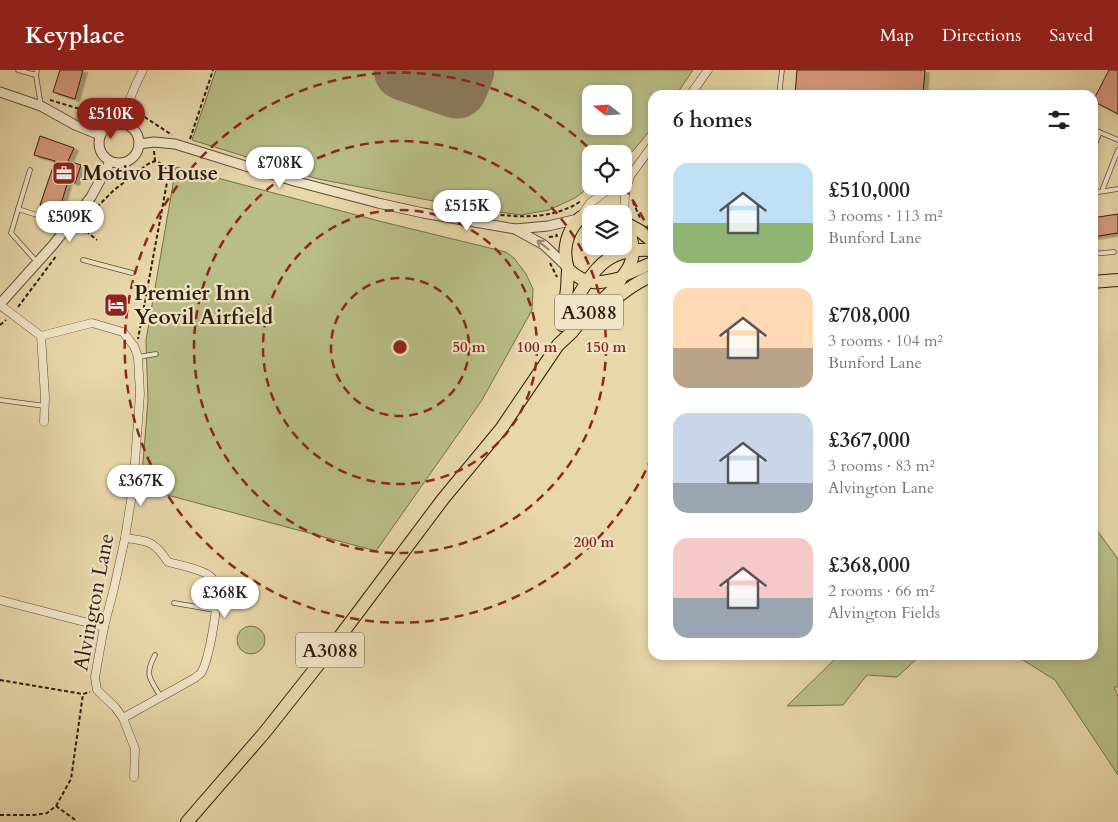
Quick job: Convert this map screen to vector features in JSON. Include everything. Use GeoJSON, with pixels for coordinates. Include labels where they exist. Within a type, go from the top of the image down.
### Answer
{"type":"FeatureCollection","features":[{"type":"Feature","properties":{"kind":"highway"},"geometry":{"type":"LineString","coordinates":[[582,219],[570,230],[566,243],[567,268],[581,280],[602,283],[622,277],[629,267],[634,251],[632,244]]}},
{"type":"Feature","properties":{"kind":"highway"},"geometry":{"type":"LineString","coordinates":[[632,226],[648,238]]}},
{"type":"Feature","properties":{"kind":"highway","name":"A3088"},"geometry":{"type":"LineString","coordinates":[[562,325],[588,282],[607,260],[621,253],[648,250]]}},
{"type":"Feature","properties":{"kind":"highway","name":"A3088"},"geometry":{"type":"LineString","coordinates":[[186,822],[264,732],[326,655],[443,499],[501,429],[558,345],[617,286],[622,277],[648,265]]}},
{"type":"Feature","properties":{"kind":"highway","name":"A3088"},"geometry":{"type":"LineString","coordinates":[[558,345],[566,296],[567,268]]}},
{"type":"Feature","properties":{"kind":"highway"},"geometry":{"type":"LineString","coordinates":[[542,369],[560,356],[576,335],[624,291],[648,277]]}},
{"type":"Feature","properties":{"kind":"highway"},"geometry":{"type":"LineString","coordinates":[[1098,282],[1118,280]]}},
{"type":"Feature","properties":{"kind":"street"},"geometry":{"type":"LineString","coordinates":[[122,123],[126,108],[143,70]]}},
{"type":"Feature","properties":{"kind":"street"},"geometry":{"type":"LineString","coordinates":[[696,90],[708,70]]}},
{"type":"Feature","properties":{"kind":"street"},"geometry":{"type":"LineString","coordinates":[[0,92],[40,101],[75,125],[100,135]]}},
{"type":"Feature","properties":{"kind":"street"},"geometry":{"type":"LineString","coordinates":[[122,123],[133,128],[138,138],[138,150],[134,156],[123,163],[116,164],[110,162],[98,147],[100,135],[109,125],[122,123]]}},
{"type":"Feature","properties":{"kind":"street"},"geometry":{"type":"LineString","coordinates":[[139,144],[154,142],[175,144],[294,181],[378,203],[515,229],[548,226],[582,217]]}},
{"type":"Feature","properties":{"kind":"street"},"geometry":{"type":"LineString","coordinates":[[632,172],[648,151]]}},
{"type":"Feature","properties":{"kind":"street"},"geometry":{"type":"LineString","coordinates":[[44,422],[45,397],[41,336],[0,304],[53,245],[91,197],[110,162]]}},
{"type":"Feature","properties":{"kind":"street"},"geometry":{"type":"LineString","coordinates":[[589,205],[601,195]]}},
{"type":"Feature","properties":{"kind":"street"},"geometry":{"type":"LineString","coordinates":[[515,229],[544,245],[567,268]]}},
{"type":"Feature","properties":{"kind":"street","name":"Alvington Lane"},"geometry":{"type":"LineString","coordinates":[[41,336],[92,323],[123,332],[134,346],[138,357],[140,394],[133,488],[125,538],[104,627],[95,677],[97,690],[115,707],[123,718],[135,749],[134,777]]}},
{"type":"Feature","properties":{"kind":"street"},"geometry":{"type":"LineString","coordinates":[[123,718],[195,678],[201,672],[214,624],[217,596],[216,584],[210,576],[201,571],[168,562],[153,544],[125,538]]}},
{"type":"Feature","properties":{"kind":"street"},"geometry":{"type":"LineString","coordinates":[[0,600],[104,627]]}},
{"type":"Feature","properties":{"kind":"lane"},"geometry":{"type":"LineString","coordinates":[[18,70],[36,76]]}},
{"type":"Feature","properties":{"kind":"lane"},"geometry":{"type":"LineString","coordinates":[[37,70],[36,76],[40,101]]}},
{"type":"Feature","properties":{"kind":"lane"},"geometry":{"type":"LineString","coordinates":[[780,90],[782,70]]}},
{"type":"Feature","properties":{"kind":"lane"},"geometry":{"type":"LineString","coordinates":[[1098,137],[1100,132],[1118,140]]}},
{"type":"Feature","properties":{"kind":"lane"},"geometry":{"type":"LineString","coordinates":[[1102,191],[1118,150]]}},
{"type":"Feature","properties":{"kind":"lane"},"geometry":{"type":"LineString","coordinates":[[30,170],[11,234],[37,262]]}},
{"type":"Feature","properties":{"kind":"lane"},"geometry":{"type":"LineString","coordinates":[[1098,192],[1118,189]]}},
{"type":"Feature","properties":{"kind":"lane"},"geometry":{"type":"LineString","coordinates":[[18,209],[36,215]]}},
{"type":"Feature","properties":{"kind":"lane"},"geometry":{"type":"LineString","coordinates":[[1098,253],[1114,252]]}},
{"type":"Feature","properties":{"kind":"lane"},"geometry":{"type":"LineString","coordinates":[[83,260],[132,273]]}},
{"type":"Feature","properties":{"kind":"lane"},"geometry":{"type":"LineString","coordinates":[[138,357],[156,354]]}},
{"type":"Feature","properties":{"kind":"lane"},"geometry":{"type":"LineString","coordinates":[[0,400],[45,406]]}},
{"type":"Feature","properties":{"kind":"lane"},"geometry":{"type":"LineString","coordinates":[[174,603],[215,610]]}},
{"type":"Feature","properties":{"kind":"lane"},"geometry":{"type":"LineString","coordinates":[[155,655],[148,672],[161,697]]}},
{"type":"Feature","properties":{"kind":"path"},"geometry":{"type":"LineString","coordinates":[[190,142],[213,70]]}},
{"type":"Feature","properties":{"kind":"path"},"geometry":{"type":"LineString","coordinates":[[40,101],[90,112],[108,105],[138,111],[174,136]]}},
{"type":"Feature","properties":{"kind":"path"},"geometry":{"type":"LineString","coordinates":[[76,232],[114,190],[148,164],[160,163],[167,169],[168,177],[139,337],[134,346]]}},
{"type":"Feature","properties":{"kind":"path"},"geometry":{"type":"LineString","coordinates":[[444,207],[522,217],[551,214],[584,199]]}},
{"type":"Feature","properties":{"kind":"path"},"geometry":{"type":"LineString","coordinates":[[80,227],[98,240]]}},
{"type":"Feature","properties":{"kind":"path"},"geometry":{"type":"LineString","coordinates":[[0,324],[12,314],[60,250]]}},
{"type":"Feature","properties":{"kind":"path"},"geometry":{"type":"LineString","coordinates":[[0,680],[83,694],[97,690]]}},
{"type":"Feature","properties":{"kind":"path"},"geometry":{"type":"LineString","coordinates":[[0,815],[34,815],[46,813],[56,806],[70,779],[83,694]]}},
{"type":"Feature","properties":{"kind":"path"},"geometry":{"type":"LineString","coordinates":[[56,806],[76,822]]}},
{"type":"Feature","properties":{"kind":"green space"},"geometry":{"type":"Polygon","coordinates":[[[216,70],[693,70],[679,90],[648,90],[648,133],[632,152],[632,145],[582,145],[582,193],[575,198],[549,210],[521,215],[470,208],[318,179],[192,140],[216,70]]]}},
{"type":"Feature","properties":{"kind":"green space"},"geometry":{"type":"Polygon","coordinates":[[[176,167],[379,221],[506,252],[514,258],[526,274],[533,289],[532,310],[482,400],[376,551],[141,488],[148,400],[146,340],[176,167]]]}},
{"type":"Feature","properties":{"kind":"green space"},"geometry":{"type":"Polygon","coordinates":[[[1098,532],[1118,559],[1118,687],[1114,687],[1118,696],[1118,775],[1055,680],[1023,660],[1098,660],[1098,532]]]}},
{"type":"Feature","properties":{"kind":"green space"},"geometry":{"type":"Polygon","coordinates":[[[251,626],[261,630],[265,640],[261,650],[251,654],[241,650],[237,640],[241,630],[251,626]]]}},
{"type":"Feature","properties":{"kind":"green space"},"geometry":{"type":"Polygon","coordinates":[[[916,660],[897,677],[867,675],[843,705],[787,706],[833,661],[916,660]]]}},
{"type":"Feature","properties":{"kind":"building"},"geometry":{"type":"Polygon","coordinates":[[[60,70],[83,70],[75,99],[53,92],[60,70]]]}},
{"type":"Feature","properties":{"kind":"building"},"geometry":{"type":"Polygon","coordinates":[[[797,70],[925,70],[923,90],[795,90],[797,70]]]}},
{"type":"Feature","properties":{"kind":"building"},"geometry":{"type":"Polygon","coordinates":[[[1109,70],[1118,70],[1118,114],[1098,104],[1098,91],[1109,70]]]}},
{"type":"Feature","properties":{"kind":"building","name":"Motivo House"},"geometry":{"type":"Polygon","coordinates":[[[40,136],[74,148],[68,161],[81,165],[75,183],[68,181],[59,211],[40,205],[55,161],[34,155],[40,136]]]}},
{"type":"Feature","properties":{"kind":"building"},"geometry":{"type":"Polygon","coordinates":[[[1118,214],[1118,233],[1098,236],[1098,217],[1118,214]]]}},
{"type":"Feature","properties":{"kind":"runway"},"geometry":{"type":"LineString","coordinates":[[404,70],[457,88],[464,70]]}},
{"type":"Feature","properties":{"kind":"place","name":"Motivo House"},"geometry":{"type":"Point","coordinates":[64,173]}},
{"type":"Feature","properties":{"kind":"place","name":"Premier Inn Yeovil Airfield"},"geometry":{"type":"Point","coordinates":[116,305]}}]}
